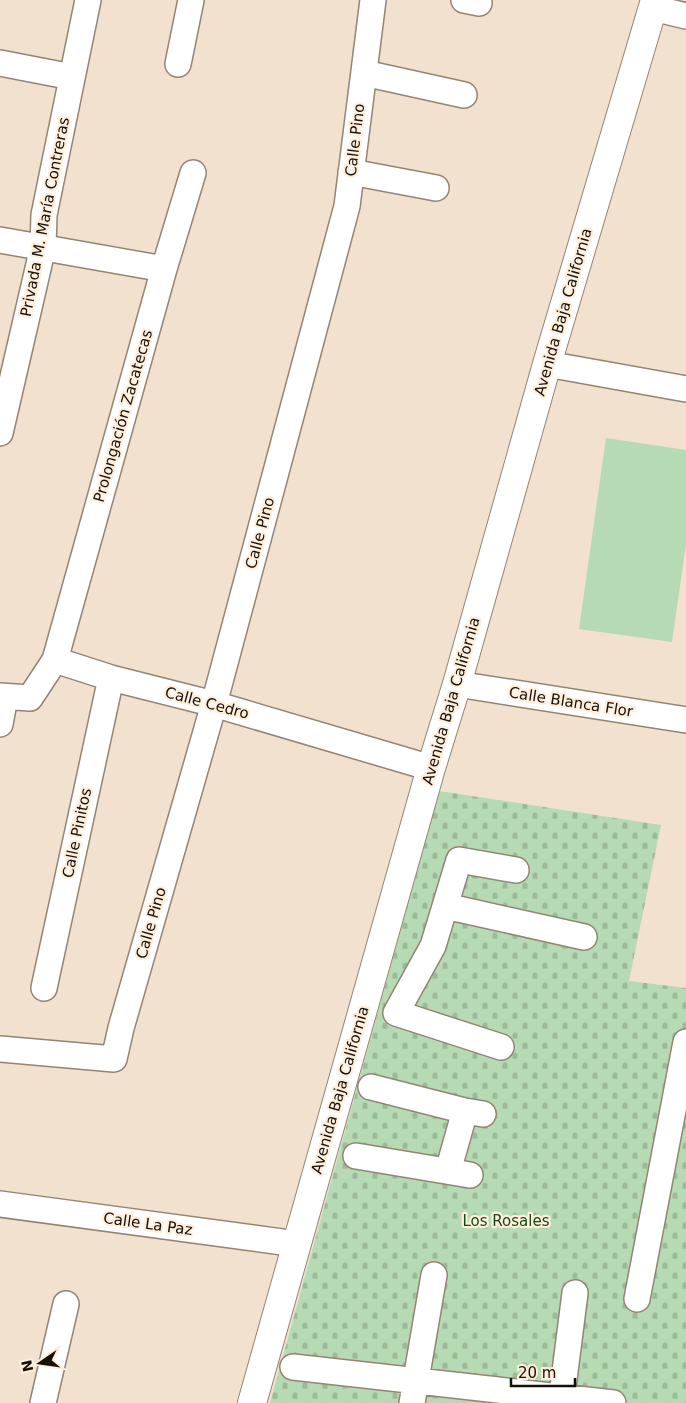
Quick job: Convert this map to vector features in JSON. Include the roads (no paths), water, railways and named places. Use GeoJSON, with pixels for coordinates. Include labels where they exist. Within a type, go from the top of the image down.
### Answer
{"type":"FeatureCollection","features":[{"type":"Feature","properties":{"kind":"main road","name":"Avenida Baja California"},"geometry":{"type":"LineString","coordinates":[[252,1403],[431,768],[654,4]]}},
{"type":"Feature","properties":{"kind":"street","name":"Privada M. María Contreras"},"geometry":{"type":"LineString","coordinates":[[0,433],[43,247],[44,215],[88,0]]}},
{"type":"Feature","properties":{"kind":"street"},"geometry":{"type":"LineString","coordinates":[[178,64],[191,0]]}},
{"type":"Feature","properties":{"kind":"street","name":"Calle Pino"},"geometry":{"type":"LineString","coordinates":[[0,1050],[114,1059],[121,1028],[214,704],[344,215],[372,0]]}},
{"type":"Feature","properties":{"kind":"street"},"geometry":{"type":"LineString","coordinates":[[654,4],[686,16]]}},
{"type":"Feature","properties":{"kind":"street"},"geometry":{"type":"LineString","coordinates":[[0,63],[72,77]]}},
{"type":"Feature","properties":{"kind":"street"},"geometry":{"type":"LineString","coordinates":[[364,73],[464,95]]}},
{"type":"Feature","properties":{"kind":"street"},"geometry":{"type":"LineString","coordinates":[[351,172],[436,188]]}},
{"type":"Feature","properties":{"kind":"street","name":"Prolongación Zacatecas"},"geometry":{"type":"LineString","coordinates":[[55,660],[193,173]]}},
{"type":"Feature","properties":{"kind":"street"},"geometry":{"type":"LineString","coordinates":[[0,240],[164,270]]}},
{"type":"Feature","properties":{"kind":"street"},"geometry":{"type":"LineString","coordinates":[[548,364],[686,389]]}},
{"type":"Feature","properties":{"kind":"street"},"geometry":{"type":"LineString","coordinates":[[0,724],[2,696],[30,698],[55,660]]}},
{"type":"Feature","properties":{"kind":"street","name":"Calle Cedro"},"geometry":{"type":"LineString","coordinates":[[55,660],[111,678],[214,704],[431,768]]}},
{"type":"Feature","properties":{"kind":"street","name":"Calle Pinitos"},"geometry":{"type":"LineString","coordinates":[[44,988],[111,678]]}},
{"type":"Feature","properties":{"kind":"street","name":"Calle Blanca Flor"},"geometry":{"type":"LineString","coordinates":[[457,684],[686,720]]}},
{"type":"Feature","properties":{"kind":"street"},"geometry":{"type":"LineString","coordinates":[[501,1047],[396,1013],[433,946],[459,860],[516,870]]}},
{"type":"Feature","properties":{"kind":"street"},"geometry":{"type":"LineString","coordinates":[[445,906],[584,938]]}},
{"type":"Feature","properties":{"kind":"street"},"geometry":{"type":"LineString","coordinates":[[638,1298],[686,1042]]}},
{"type":"Feature","properties":{"kind":"street"},"geometry":{"type":"LineString","coordinates":[[356,1156],[459,1173],[474,1112],[371,1086]]}},
{"type":"Feature","properties":{"kind":"street","name":"Calle La Paz"},"geometry":{"type":"LineString","coordinates":[[0,1204],[297,1244]]}},
{"type":"Feature","properties":{"kind":"street"},"geometry":{"type":"LineString","coordinates":[[414,1392],[434,1275]]}},
{"type":"Feature","properties":{"kind":"street"},"geometry":{"type":"LineString","coordinates":[[561,1400],[575,1293]]}},
{"type":"Feature","properties":{"kind":"street"},"geometry":{"type":"LineString","coordinates":[[43,1403],[66,1304]]}},
{"type":"Feature","properties":{"kind":"street"},"geometry":{"type":"LineString","coordinates":[[293,1367],[414,1392],[613,1403]]}},
{"type":"Feature","properties":{"kind":"park label","name":"Los Rosales"},"geometry":{"type":"Point","coordinates":[506,1221]}}]}
